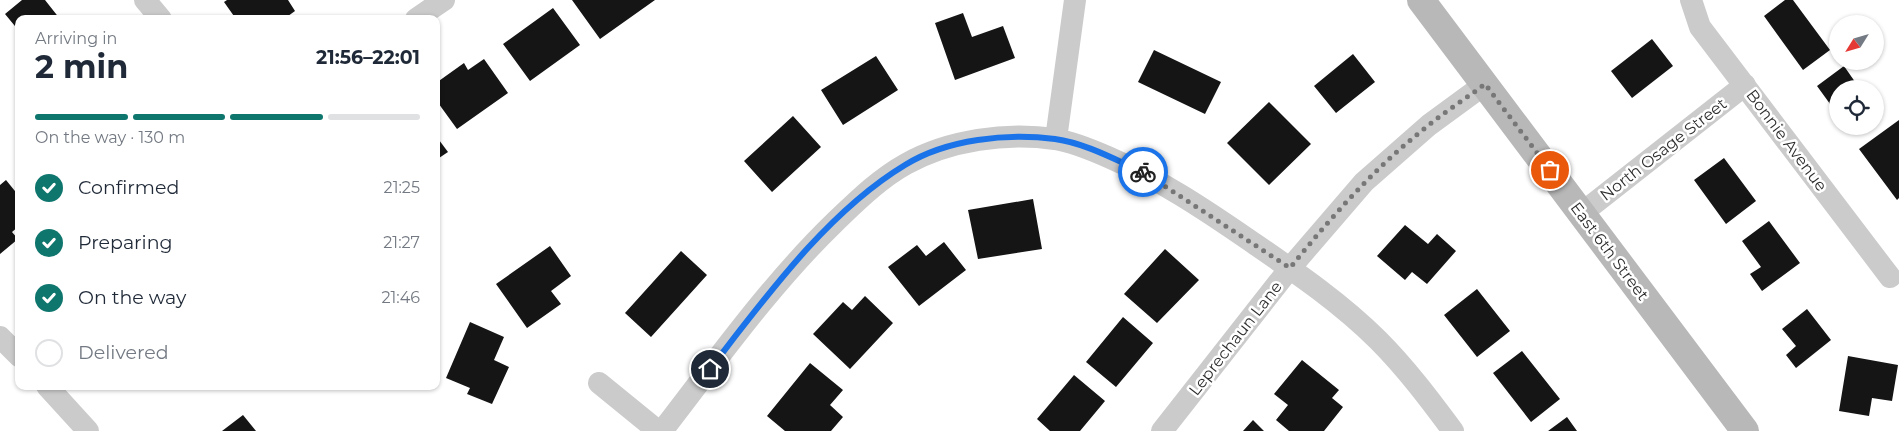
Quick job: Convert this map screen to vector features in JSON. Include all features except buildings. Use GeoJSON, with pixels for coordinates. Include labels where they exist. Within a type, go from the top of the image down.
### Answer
{"type":"FeatureCollection","features":[{"type":"Feature","properties":{"kind":"main road","name":"East 6th Street"},"geometry":{"type":"LineString","coordinates":[[1421,0],[1745,431]]}},
{"type":"Feature","properties":{"kind":"street"},"geometry":{"type":"LineString","coordinates":[[146,0],[158,15]]}},
{"type":"Feature","properties":{"kind":"street"},"geometry":{"type":"LineString","coordinates":[[422,15],[444,0]]}},
{"type":"Feature","properties":{"kind":"street"},"geometry":{"type":"LineString","coordinates":[[1056,139],[1075,0]]}},
{"type":"Feature","properties":{"kind":"street","name":"Bonnie Avenue"},"geometry":{"type":"LineString","coordinates":[[1691,0],[1700,27],[1746,85],[1890,277]]}},
{"type":"Feature","properties":{"kind":"street","name":"Leprechaun Lane"},"geometry":{"type":"LineString","coordinates":[[1162,431],[1290,268],[1337,212],[1371,176],[1429,124],[1485,84]]}},
{"type":"Feature","properties":{"kind":"street","name":"North Osage Street"},"geometry":{"type":"LineString","coordinates":[[1582,212],[1746,85]]}},
{"type":"Feature","properties":{"kind":"street"},"geometry":{"type":"LineString","coordinates":[[599,383],[660,431],[753,314],[809,248],[865,193],[906,164],[946,148],[998,138],[1056,139],[1090,149],[1147,174],[1290,268],[1339,304],[1378,340],[1411,375],[1453,431]]}},
{"type":"Feature","properties":{"kind":"street"},"geometry":{"type":"LineString","coordinates":[[51,390],[88,431]]}},
{"type":"Feature","properties":{"kind":"way so far"},"geometry":{"type":"LineString","coordinates":[[1143,172],[1224,223],[1290,268],[1364,182],[1429,124],[1485,84],[1550,170]]}},
{"type":"Feature","properties":{"kind":"route"},"geometry":{"type":"LineString","coordinates":[[710,369],[753,314],[809,248],[865,193],[906,164],[946,148],[998,138],[1056,139],[1090,149],[1143,172]]}}]}
